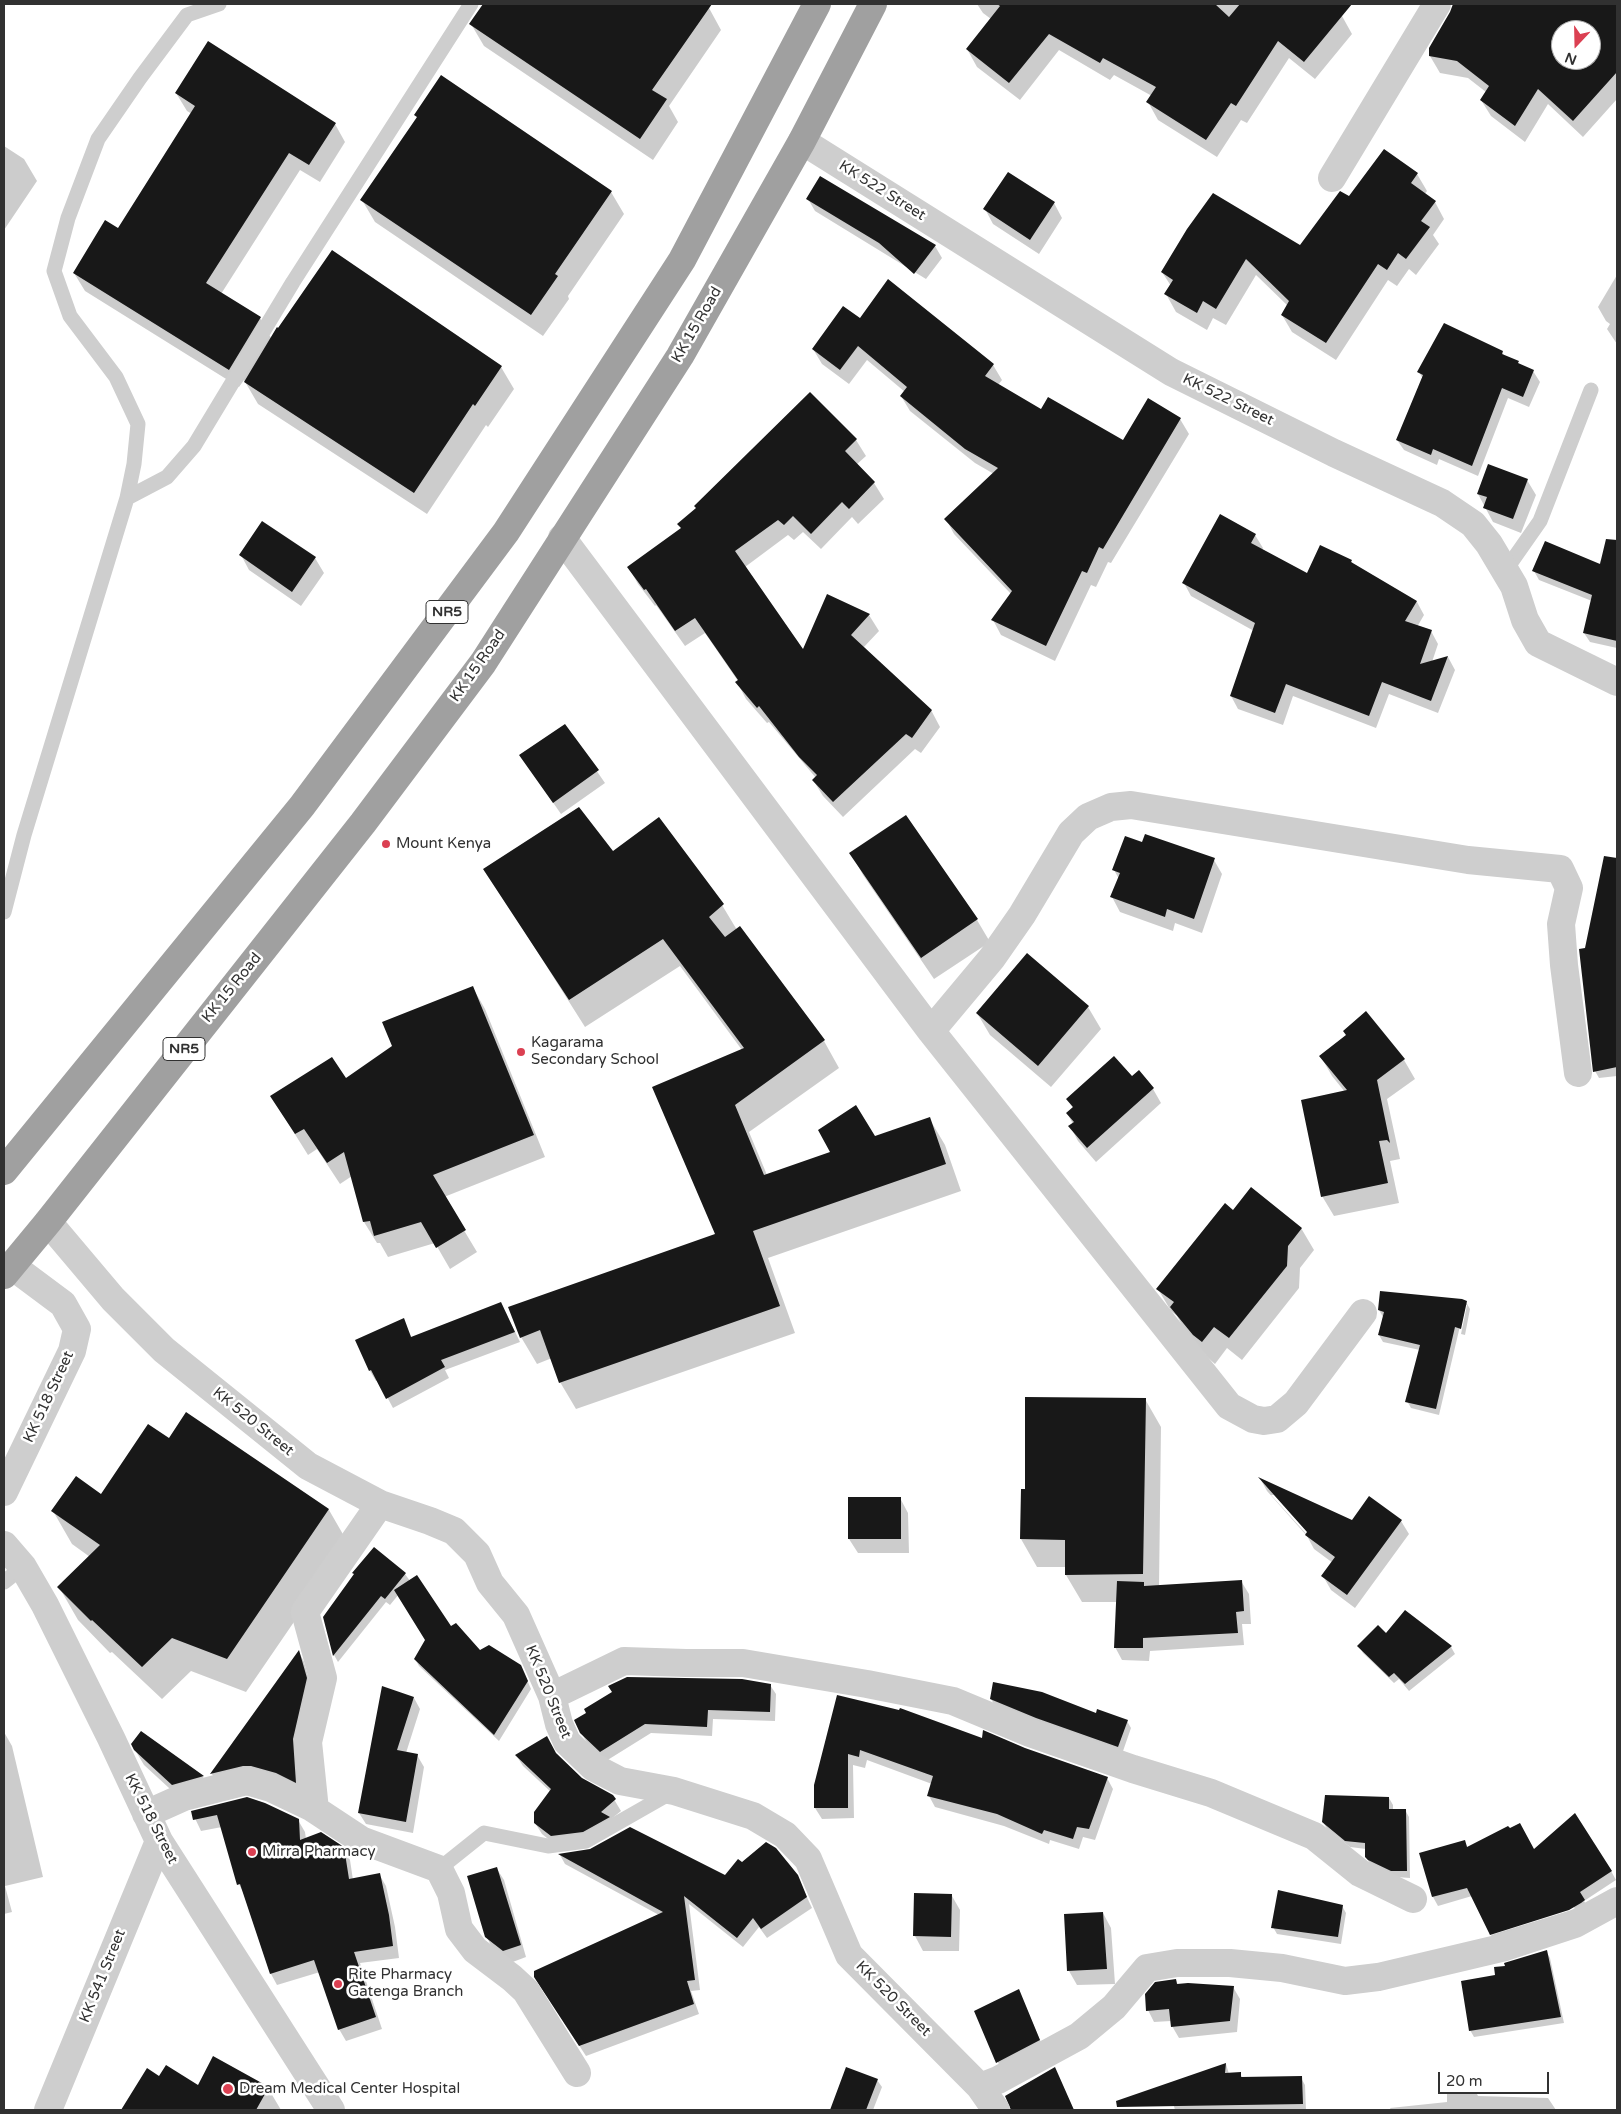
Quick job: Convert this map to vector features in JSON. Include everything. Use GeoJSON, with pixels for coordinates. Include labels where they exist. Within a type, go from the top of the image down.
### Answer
{"type":"FeatureCollection","features":[{"type":"Feature","properties":{"kind":"highway","name":"NR5"},"geometry":{"type":"LineString","coordinates":[[4,1171],[302,806],[506,532],[682,260],[817,4]]}},
{"type":"Feature","properties":{"kind":"highway","name":"KK 15 Road"},"geometry":{"type":"LineString","coordinates":[[8,1271],[363,823],[483,663],[680,356],[802,141],[874,4]]}},
{"type":"Feature","properties":{"kind":"street"},"geometry":{"type":"LineString","coordinates":[[1332,178],[1437,4]]}},
{"type":"Feature","properties":{"kind":"street","name":"KK 522 Street"},"geometry":{"type":"LineString","coordinates":[[802,141],[1171,372],[1334,453],[1442,503],[1473,524],[1489,544],[1514,586],[1525,620],[1538,642],[1617,682]]}},
{"type":"Feature","properties":{"kind":"street"},"geometry":{"type":"LineString","coordinates":[[562,538],[931,1031],[1229,1406],[1253,1419],[1264,1421],[1277,1419],[1296,1403],[1363,1313]]}},
{"type":"Feature","properties":{"kind":"street"},"geometry":{"type":"LineString","coordinates":[[931,1031],[992,958],[1022,915],[1070,832],[1088,817],[1110,807],[1131,804],[1468,860],[1560,869],[1569,888],[1561,924],[1564,966],[1578,1073]]}},
{"type":"Feature","properties":{"kind":"street","name":"KK 520 Street"},"geometry":{"type":"LineString","coordinates":[[48,1222],[113,1299],[164,1350],[308,1466],[380,1504],[454,1531],[477,1554],[490,1583],[516,1615],[552,1696],[559,1724],[567,1742],[593,1767],[620,1780],[674,1791],[752,1816],[785,1835],[808,1859],[849,1955],[980,2086],[996,2110]]}},
{"type":"Feature","properties":{"kind":"street","name":"KK 518 Street"},"geometry":{"type":"LineString","coordinates":[[4,1492],[72,1351],[77,1329],[63,1304],[8,1271]]}},
{"type":"Feature","properties":{"kind":"street"},"geometry":{"type":"LineString","coordinates":[[315,1810],[308,1742],[323,1678],[305,1612],[380,1504]]}},
{"type":"Feature","properties":{"kind":"street","name":"KK 518 Street"},"geometry":{"type":"LineString","coordinates":[[4,1545],[13,1574],[67,1649],[159,1841],[331,2110]]}},
{"type":"Feature","properties":{"kind":"street"},"geometry":{"type":"LineString","coordinates":[[552,1696],[624,1661],[743,1663],[953,1701],[1039,1736],[1132,1769],[1211,1793],[1314,1836],[1360,1873],[1413,1899]]}},
{"type":"Feature","properties":{"kind":"street"},"geometry":{"type":"LineString","coordinates":[[146,1814],[184,1797],[248,1781],[270,1788],[315,1810],[361,1840],[439,1869],[451,1893],[459,1929],[475,1950],[526,1991],[577,2073]]}},
{"type":"Feature","properties":{"kind":"street","name":"KK 541 Street"},"geometry":{"type":"LineString","coordinates":[[48,2110],[159,1841]]}},
{"type":"Feature","properties":{"kind":"street"},"geometry":{"type":"LineString","coordinates":[[980,2086],[998,2080],[1079,2036],[1114,2007],[1147,1968],[1177,1963],[1230,1963],[1282,1968],[1345,1981],[1378,1978],[1505,1947],[1575,1924],[1617,1901]]}},
{"type":"Feature","properties":{"kind":"lane"},"geometry":{"type":"LineString","coordinates":[[4,912],[27,826],[126,498],[134,464],[138,424],[116,377],[70,316],[54,271],[68,218],[98,139],[187,15],[219,4]]}},
{"type":"Feature","properties":{"kind":"lane"},"geometry":{"type":"LineString","coordinates":[[126,498],[167,477],[194,446],[293,282],[472,4]]}},
{"type":"Feature","properties":{"kind":"lane"},"geometry":{"type":"LineString","coordinates":[[1505,571],[1540,521],[1591,390]]}},
{"type":"Feature","properties":{"kind":"lane"},"geometry":{"type":"LineString","coordinates":[[439,1869],[484,1832],[548,1846],[586,1841],[674,1791]]}},
{"type":"Feature","properties":{"kind":"building"},"geometry":{"type":"Polygon","coordinates":[[[483,4],[712,4],[652,90],[667,99],[640,139],[469,24],[483,4]]]}},
{"type":"Feature","properties":{"kind":"building"},"geometry":{"type":"Polygon","coordinates":[[[997,4],[1215,4],[1229,17],[1240,4],[1352,4],[1304,62],[1278,41],[1236,106],[1231,103],[1206,140],[1146,102],[1156,87],[1103,58],[1100,63],[1049,34],[1009,83],[966,49],[1000,6],[997,4]]]}},
{"type":"Feature","properties":{"kind":"building"},"geometry":{"type":"Polygon","coordinates":[[[1453,4],[1617,4],[1617,72],[1573,121],[1538,89],[1515,126],[1480,100],[1489,86],[1457,61],[1429,56],[1429,48],[1453,4]]]}},
{"type":"Feature","properties":{"kind":"building"},"geometry":{"type":"Polygon","coordinates":[[[208,41],[336,123],[309,165],[289,153],[206,283],[261,317],[229,370],[73,273],[105,220],[118,228],[195,106],[175,93],[208,41]]]}},
{"type":"Feature","properties":{"kind":"building"},"geometry":{"type":"Polygon","coordinates":[[[441,75],[612,191],[555,274],[558,276],[531,315],[360,200],[417,117],[414,115],[441,75]]]}},
{"type":"Feature","properties":{"kind":"building"},"geometry":{"type":"Polygon","coordinates":[[[1384,149],[1418,173],[1411,183],[1436,201],[1421,221],[1430,227],[1406,259],[1398,253],[1387,270],[1378,264],[1326,343],[1281,315],[1289,301],[1246,259],[1216,309],[1203,301],[1197,313],[1164,294],[1173,280],[1161,272],[1187,229],[1213,193],[1300,245],[1340,191],[1349,196],[1384,149]]]}},
{"type":"Feature","properties":{"kind":"building"},"geometry":{"type":"Polygon","coordinates":[[[1008,172],[1055,202],[1030,240],[983,209],[1008,172]]]}},
{"type":"Feature","properties":{"kind":"building"},"geometry":{"type":"Polygon","coordinates":[[[820,176],[936,245],[914,274],[879,243],[806,199],[820,176]]]}},
{"type":"Feature","properties":{"kind":"building"},"geometry":{"type":"Polygon","coordinates":[[[332,250],[502,366],[475,406],[473,404],[414,493],[244,382],[277,327],[332,250]]]}},
{"type":"Feature","properties":{"kind":"building"},"geometry":{"type":"Polygon","coordinates":[[[888,279],[994,364],[985,376],[1041,409],[1048,397],[1123,440],[1148,398],[1181,418],[1103,549],[1099,547],[1087,573],[1082,571],[1046,646],[991,620],[1012,591],[944,519],[998,468],[965,449],[900,396],[907,387],[858,346],[840,370],[812,349],[843,306],[860,318],[888,279]]]}},
{"type":"Feature","properties":{"kind":"building"},"geometry":{"type":"Polygon","coordinates":[[[1444,323],[1503,351],[1502,354],[1534,370],[1523,397],[1502,388],[1472,466],[1433,449],[1431,455],[1396,440],[1423,375],[1417,372],[1444,323]]]}},
{"type":"Feature","properties":{"kind":"building"},"geometry":{"type":"Polygon","coordinates":[[[810,392],[857,439],[845,451],[875,482],[849,509],[842,502],[811,534],[793,516],[784,525],[778,520],[735,551],[803,649],[827,594],[870,614],[851,635],[932,710],[912,738],[906,734],[833,802],[812,780],[817,775],[799,757],[759,706],[757,708],[735,682],[738,680],[695,618],[675,631],[646,589],[644,590],[627,567],[681,528],[677,524],[696,508],[694,506],[810,392]]]}},
{"type":"Feature","properties":{"kind":"building"},"geometry":{"type":"Polygon","coordinates":[[[1488,464],[1528,479],[1513,519],[1483,508],[1487,497],[1477,494],[1488,464]]]}},
{"type":"Feature","properties":{"kind":"building"},"geometry":{"type":"Polygon","coordinates":[[[1220,514],[1256,534],[1251,543],[1307,573],[1320,545],[1352,560],[1351,562],[1417,601],[1405,621],[1432,630],[1420,664],[1448,656],[1431,701],[1382,682],[1369,716],[1286,684],[1275,713],[1230,696],[1255,623],[1182,583],[1220,514]]]}},
{"type":"Feature","properties":{"kind":"building"},"geometry":{"type":"Polygon","coordinates":[[[262,521],[316,557],[292,592],[239,555],[262,521]]]}},
{"type":"Feature","properties":{"kind":"building"},"geometry":{"type":"Polygon","coordinates":[[[1606,539],[1617,540],[1617,641],[1583,633],[1592,595],[1532,571],[1545,541],[1600,564],[1606,539]]]}},
{"type":"Feature","properties":{"kind":"building"},"geometry":{"type":"Polygon","coordinates":[[[565,724],[599,770],[553,803],[519,755],[565,724]]]}},
{"type":"Feature","properties":{"kind":"building"},"geometry":{"type":"Polygon","coordinates":[[[579,807],[613,851],[659,817],[724,904],[709,917],[725,937],[740,926],[825,1040],[735,1105],[764,1175],[830,1152],[818,1130],[856,1105],[875,1136],[930,1117],[946,1164],[753,1231],[780,1306],[559,1383],[540,1330],[520,1338],[508,1307],[715,1234],[652,1087],[744,1048],[663,939],[569,1000],[483,869],[579,807]]]}},
{"type":"Feature","properties":{"kind":"building"},"geometry":{"type":"Polygon","coordinates":[[[906,815],[978,919],[921,958],[849,853],[906,815]]]}},
{"type":"Feature","properties":{"kind":"building"},"geometry":{"type":"Polygon","coordinates":[[[1145,834],[1215,858],[1194,919],[1167,909],[1165,917],[1110,897],[1120,873],[1112,870],[1125,836],[1142,842],[1145,834]]]}},
{"type":"Feature","properties":{"kind":"building"},"geometry":{"type":"Polygon","coordinates":[[[1604,856],[1617,858],[1617,1067],[1593,1072],[1579,949],[1585,948],[1604,856]]]}},
{"type":"Feature","properties":{"kind":"building"},"geometry":{"type":"Polygon","coordinates":[[[1027,953],[1089,1006],[1038,1066],[976,1013],[1027,953]]]}},
{"type":"Feature","properties":{"kind":"building"},"geometry":{"type":"Polygon","coordinates":[[[473,986],[534,1135],[433,1175],[466,1230],[436,1248],[421,1222],[374,1236],[370,1221],[363,1222],[344,1152],[327,1163],[304,1129],[295,1134],[270,1096],[332,1057],[346,1078],[392,1046],[382,1022],[473,986]]]}},
{"type":"Feature","properties":{"kind":"building"},"geometry":{"type":"Polygon","coordinates":[[[1366,1011],[1405,1059],[1377,1080],[1390,1143],[1387,1140],[1379,1141],[1388,1183],[1321,1197],[1301,1100],[1347,1090],[1319,1056],[1346,1035],[1343,1031],[1366,1011]]]}},
{"type":"Feature","properties":{"kind":"building"},"geometry":{"type":"Polygon","coordinates":[[[1114,1056],[1132,1076],[1139,1070],[1154,1088],[1087,1148],[1068,1126],[1074,1122],[1066,1113],[1073,1107],[1066,1099],[1114,1056]]]}},
{"type":"Feature","properties":{"kind":"building"},"geometry":{"type":"Polygon","coordinates":[[[1251,1187],[1302,1228],[1288,1246],[1287,1266],[1229,1338],[1214,1327],[1202,1342],[1193,1335],[1170,1307],[1174,1302],[1156,1289],[1225,1203],[1233,1210],[1251,1187]]]}},
{"type":"Feature","properties":{"kind":"building"},"geometry":{"type":"Polygon","coordinates":[[[1380,1291],[1467,1301],[1461,1329],[1455,1327],[1436,1409],[1405,1402],[1420,1345],[1378,1335],[1384,1312],[1378,1310],[1380,1291]]]}},
{"type":"Feature","properties":{"kind":"building"},"geometry":{"type":"Polygon","coordinates":[[[501,1302],[515,1332],[441,1360],[445,1367],[386,1399],[371,1370],[369,1371],[355,1340],[404,1318],[411,1337],[501,1302]]]}},
{"type":"Feature","properties":{"kind":"building"},"geometry":{"type":"Polygon","coordinates":[[[1025,1397],[1146,1398],[1143,1574],[1065,1575],[1065,1540],[1020,1539],[1021,1489],[1025,1489],[1025,1397]]]}},
{"type":"Feature","properties":{"kind":"building"},"geometry":{"type":"Polygon","coordinates":[[[186,1412],[329,1509],[227,1659],[172,1638],[142,1667],[57,1587],[100,1545],[51,1511],[76,1476],[101,1494],[148,1424],[169,1438],[186,1412]]]}},
{"type":"Feature","properties":{"kind":"building"},"geometry":{"type":"Polygon","coordinates":[[[1258,1477],[1352,1520],[1369,1496],[1402,1520],[1347,1595],[1321,1576],[1335,1557],[1305,1535],[1307,1532],[1258,1477]]]}},
{"type":"Feature","properties":{"kind":"building"},"geometry":{"type":"Polygon","coordinates":[[[848,1497],[901,1497],[901,1539],[848,1539],[848,1497]]]}},
{"type":"Feature","properties":{"kind":"building"},"geometry":{"type":"Polygon","coordinates":[[[374,1547],[406,1573],[385,1599],[381,1596],[333,1656],[323,1617],[354,1574],[352,1573],[374,1547]]]}},
{"type":"Feature","properties":{"kind":"building"},"geometry":{"type":"Polygon","coordinates":[[[417,1575],[451,1626],[456,1623],[480,1650],[489,1645],[521,1665],[528,1681],[494,1735],[414,1659],[425,1640],[394,1590],[417,1575]]]}},
{"type":"Feature","properties":{"kind":"building"},"geometry":{"type":"Polygon","coordinates":[[[1242,1580],[1244,1611],[1236,1612],[1238,1633],[1143,1638],[1143,1648],[1114,1648],[1117,1581],[1144,1582],[1144,1586],[1242,1580]]]}},
{"type":"Feature","properties":{"kind":"building"},"geometry":{"type":"Polygon","coordinates":[[[1405,1610],[1452,1646],[1405,1684],[1394,1673],[1389,1677],[1357,1646],[1378,1625],[1386,1633],[1405,1610]]]}},
{"type":"Feature","properties":{"kind":"building"},"geometry":{"type":"Polygon","coordinates":[[[299,1650],[307,1678],[293,1739],[296,1783],[276,1773],[251,1766],[243,1766],[210,1774],[299,1650]]]}},
{"type":"Feature","properties":{"kind":"building"},"geometry":{"type":"Polygon","coordinates":[[[627,1677],[742,1679],[771,1684],[770,1712],[708,1710],[707,1727],[645,1724],[600,1752],[580,1733],[574,1720],[586,1713],[584,1709],[612,1692],[608,1686],[627,1677]]]}},
{"type":"Feature","properties":{"kind":"building"},"geometry":{"type":"Polygon","coordinates":[[[993,1682],[1042,1692],[1096,1713],[1097,1709],[1128,1720],[1118,1747],[1036,1718],[990,1699],[993,1682]]]}},
{"type":"Feature","properties":{"kind":"building"},"geometry":{"type":"Polygon","coordinates":[[[382,1686],[414,1697],[397,1750],[418,1754],[406,1822],[358,1813],[382,1686]]]}},
{"type":"Feature","properties":{"kind":"building"},"geometry":{"type":"Polygon","coordinates":[[[837,1695],[899,1710],[900,1708],[982,1738],[983,1730],[1025,1748],[1108,1777],[1089,1829],[1077,1827],[1073,1839],[1044,1830],[1042,1834],[997,1814],[927,1796],[933,1776],[860,1750],[859,1757],[848,1754],[848,1808],[814,1808],[814,1785],[837,1695]]]}},
{"type":"Feature","properties":{"kind":"building"},"geometry":{"type":"Polygon","coordinates":[[[141,1731],[204,1776],[172,1785],[134,1750],[131,1744],[141,1731]]]}},
{"type":"Feature","properties":{"kind":"building"},"geometry":{"type":"Polygon","coordinates":[[[547,1736],[556,1753],[582,1778],[613,1795],[616,1799],[601,1812],[610,1817],[583,1832],[551,1836],[534,1823],[534,1812],[551,1789],[515,1755],[547,1736]]]}},
{"type":"Feature","properties":{"kind":"building"},"geometry":{"type":"Polygon","coordinates":[[[1325,1795],[1389,1797],[1389,1809],[1406,1809],[1407,1871],[1391,1871],[1368,1860],[1365,1857],[1365,1843],[1345,1841],[1322,1822],[1325,1795]]]}},
{"type":"Feature","properties":{"kind":"building"},"geometry":{"type":"Polygon","coordinates":[[[247,1797],[299,1819],[300,1840],[321,1832],[344,1847],[349,1879],[380,1873],[393,1946],[354,1952],[376,2017],[338,2030],[314,1960],[270,1974],[240,1884],[237,1885],[217,1815],[193,1820],[191,1811],[247,1797]]]}},
{"type":"Feature","properties":{"kind":"building"},"geometry":{"type":"Polygon","coordinates":[[[1575,1813],[1612,1871],[1580,1892],[1585,1900],[1581,1903],[1569,1910],[1490,1935],[1467,1888],[1432,1897],[1419,1853],[1465,1840],[1467,1847],[1508,1826],[1510,1828],[1520,1823],[1534,1849],[1575,1813]]]}},
{"type":"Feature","properties":{"kind":"building"},"geometry":{"type":"Polygon","coordinates":[[[630,1827],[725,1875],[738,1859],[742,1862],[766,1842],[776,1848],[798,1875],[807,1897],[761,1929],[753,1918],[737,1938],[684,1896],[695,1980],[687,1981],[694,2004],[579,2046],[534,1977],[534,1971],[663,1912],[558,1854],[590,1849],[630,1827]]]}},
{"type":"Feature","properties":{"kind":"building"},"geometry":{"type":"Polygon","coordinates":[[[497,1867],[521,1945],[503,1951],[485,1937],[467,1876],[497,1867]]]}},
{"type":"Feature","properties":{"kind":"building"},"geometry":{"type":"Polygon","coordinates":[[[1278,1890],[1343,1905],[1338,1937],[1271,1928],[1278,1890]]]}},
{"type":"Feature","properties":{"kind":"building"},"geometry":{"type":"Polygon","coordinates":[[[914,1893],[952,1894],[951,1937],[913,1936],[914,1893]]]}},
{"type":"Feature","properties":{"kind":"building"},"geometry":{"type":"Polygon","coordinates":[[[1103,1912],[1107,1969],[1067,1971],[1064,1914],[1103,1912]]]}},
{"type":"Feature","properties":{"kind":"building"},"geometry":{"type":"Polygon","coordinates":[[[1547,1950],[1561,2017],[1469,2031],[1461,1981],[1495,1975],[1494,1967],[1505,1966],[1504,1963],[1547,1950]]]}},
{"type":"Feature","properties":{"kind":"building"},"geometry":{"type":"Polygon","coordinates":[[[1176,1979],[1177,1984],[1234,1986],[1230,2021],[1171,2027],[1169,2009],[1146,2011],[1145,1994],[1155,1982],[1176,1979]]]}},
{"type":"Feature","properties":{"kind":"building"},"geometry":{"type":"Polygon","coordinates":[[[1019,1989],[1040,2040],[996,2063],[974,2011],[1019,1989]]]}},
{"type":"Feature","properties":{"kind":"building"},"geometry":{"type":"Polygon","coordinates":[[[213,2056],[269,2087],[256,2110],[121,2110],[147,2068],[159,2076],[166,2065],[198,2085],[213,2056]]]}},
{"type":"Feature","properties":{"kind":"building"},"geometry":{"type":"Polygon","coordinates":[[[1226,2063],[1225,2073],[1241,2072],[1241,2077],[1302,2076],[1303,2104],[1117,2107],[1116,2101],[1226,2063]]]}},
{"type":"Feature","properties":{"kind":"building"},"geometry":{"type":"Polygon","coordinates":[[[846,2067],[878,2079],[866,2110],[830,2110],[846,2067]]]}},
{"type":"Feature","properties":{"kind":"building"},"geometry":{"type":"Polygon","coordinates":[[[1055,2067],[1074,2110],[1011,2110],[1005,2096],[1055,2067]]]}},
{"type":"Feature","properties":{"kind":"place","name":"Mount Kenya"},"geometry":{"type":"Point","coordinates":[386,844]}},
{"type":"Feature","properties":{"kind":"place","name":"Kagarama Secondary School"},"geometry":{"type":"Point","coordinates":[521,1052]}},
{"type":"Feature","properties":{"kind":"place","name":"Mirra Pharmacy"},"geometry":{"type":"Point","coordinates":[252,1852]}},
{"type":"Feature","properties":{"kind":"place","name":"Rite Pharmacy Gatenga Branch"},"geometry":{"type":"Point","coordinates":[338,1984]}},
{"type":"Feature","properties":{"kind":"place","name":"Dream Medical Center Hospital"},"geometry":{"type":"Point","coordinates":[228,2089]}}]}
